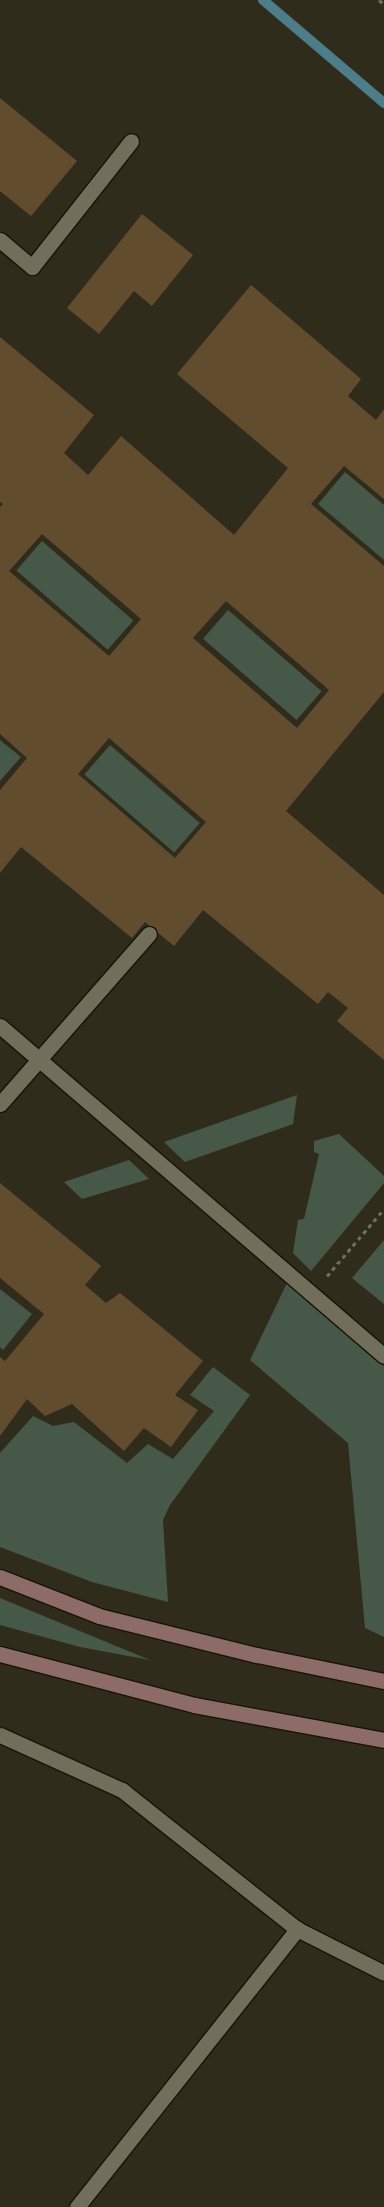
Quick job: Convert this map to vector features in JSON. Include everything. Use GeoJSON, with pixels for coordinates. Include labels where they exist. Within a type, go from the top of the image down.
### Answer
{"type":"FeatureCollection","features":[{"type":"Feature","properties":{"kind":"street"},"geometry":{"type":"LineString","coordinates":[[0,240],[32,267],[131,140]]}},
{"type":"Feature","properties":{"kind":"street"},"geometry":{"type":"LineString","coordinates":[[0,1104],[150,934]]}},
{"type":"Feature","properties":{"kind":"street"},"geometry":{"type":"LineString","coordinates":[[0,1026],[384,1356]]}},
{"type":"Feature","properties":{"kind":"street"},"geometry":{"type":"LineString","coordinates":[[0,1577],[99,1616],[257,1655],[384,1681]]}},
{"type":"Feature","properties":{"kind":"street"},"geometry":{"type":"LineString","coordinates":[[0,1654],[194,1705],[384,1740]]}},
{"type":"Feature","properties":{"kind":"street"},"geometry":{"type":"LineString","coordinates":[[0,1735],[122,1790],[297,1930],[384,1973]]}},
{"type":"Feature","properties":{"kind":"street"},"geometry":{"type":"LineString","coordinates":[[77,2207],[297,1930]]}},
{"type":"Feature","properties":{"kind":"path"},"geometry":{"type":"LineString","coordinates":[[379,0],[384,4]]}},
{"type":"Feature","properties":{"kind":"path"},"geometry":{"type":"LineString","coordinates":[[312,1294],[384,1209]]}},
{"type":"Feature","properties":{"kind":"green space"},"geometry":{"type":"Polygon","coordinates":[[[345,472],[384,505],[384,560],[318,504],[345,472]]]}},
{"type":"Feature","properties":{"kind":"green space"},"geometry":{"type":"Polygon","coordinates":[[[42,541],[133,620],[108,650],[16,570],[42,541]]]}},
{"type":"Feature","properties":{"kind":"green space"},"geometry":{"type":"Polygon","coordinates":[[[228,610],[322,691],[297,720],[203,639],[228,610]]]}},
{"type":"Feature","properties":{"kind":"green space"},"geometry":{"type":"Polygon","coordinates":[[[0,740],[21,757],[0,781],[0,740]]]}},
{"type":"Feature","properties":{"kind":"green space"},"geometry":{"type":"Polygon","coordinates":[[[110,745],[200,823],[174,853],[84,774],[110,745]]]}},
{"type":"Feature","properties":{"kind":"green space"},"geometry":{"type":"Polygon","coordinates":[[[297,1095],[293,1124],[185,1162],[164,1142],[297,1095]]]}},
{"type":"Feature","properties":{"kind":"green space"},"geometry":{"type":"Polygon","coordinates":[[[339,1134],[384,1176],[384,1183],[311,1271],[293,1253],[298,1220],[304,1219],[319,1154],[314,1152],[314,1141],[339,1134]]]}},
{"type":"Feature","properties":{"kind":"green space"},"geometry":{"type":"Polygon","coordinates":[[[129,1160],[149,1179],[82,1199],[64,1182],[129,1160]]]}},
{"type":"Feature","properties":{"kind":"green space"},"geometry":{"type":"Polygon","coordinates":[[[384,1240],[384,1304],[352,1278],[384,1240]]]}},
{"type":"Feature","properties":{"kind":"green space"},"geometry":{"type":"Polygon","coordinates":[[[287,1283],[384,1366],[384,1637],[365,1628],[348,1443],[250,1360],[287,1283]]]}},
{"type":"Feature","properties":{"kind":"green space"},"geometry":{"type":"Polygon","coordinates":[[[0,1289],[32,1314],[3,1350],[0,1347],[0,1289]]]}},
{"type":"Feature","properties":{"kind":"green space"},"geometry":{"type":"Polygon","coordinates":[[[213,1367],[250,1395],[170,1505],[163,1520],[168,1602],[92,1582],[0,1547],[0,1453],[33,1416],[53,1426],[74,1422],[127,1463],[148,1444],[173,1459],[214,1411],[190,1395],[213,1367]]]}},
{"type":"Feature","properties":{"kind":"green space"},"geometry":{"type":"Polygon","coordinates":[[[0,1598],[150,1660],[80,1647],[0,1625],[0,1598]]]}},
{"type":"Feature","properties":{"kind":"building"},"geometry":{"type":"Polygon","coordinates":[[[0,98],[77,161],[31,216],[0,191],[0,98]]]}},
{"type":"Feature","properties":{"kind":"building"},"geometry":{"type":"Polygon","coordinates":[[[142,214],[193,255],[152,306],[134,291],[99,334],[67,308],[142,214]]]}},
{"type":"Feature","properties":{"kind":"building"},"geometry":{"type":"Polygon","coordinates":[[[251,285],[361,379],[348,396],[376,420],[384,409],[384,499],[344,466],[311,504],[384,566],[384,692],[286,811],[384,895],[384,1060],[337,1021],[348,1008],[328,992],[318,1004],[203,910],[174,946],[145,922],[132,938],[21,847],[0,873],[0,790],[27,758],[0,734],[0,507],[3,504],[0,502],[0,337],[94,415],[64,453],[88,475],[121,436],[234,535],[288,468],[177,374],[251,285]],[[42,534],[9,571],[109,656],[141,619],[42,534]],[[226,601],[193,638],[297,728],[329,690],[226,601]],[[109,738],[78,774],[175,858],[206,822],[109,738]]]}},
{"type":"Feature","properties":{"kind":"building"},"geometry":{"type":"Polygon","coordinates":[[[0,1183],[101,1266],[85,1285],[106,1303],[120,1293],[203,1361],[175,1395],[198,1410],[171,1447],[144,1428],[124,1451],[72,1404],[45,1416],[27,1399],[0,1436],[0,1357],[5,1361],[44,1314],[0,1278],[0,1183]]]}},
{"type":"Feature","properties":{"kind":"waterway"},"geometry":{"type":"LineString","coordinates":[[263,0],[384,103]]}}]}
